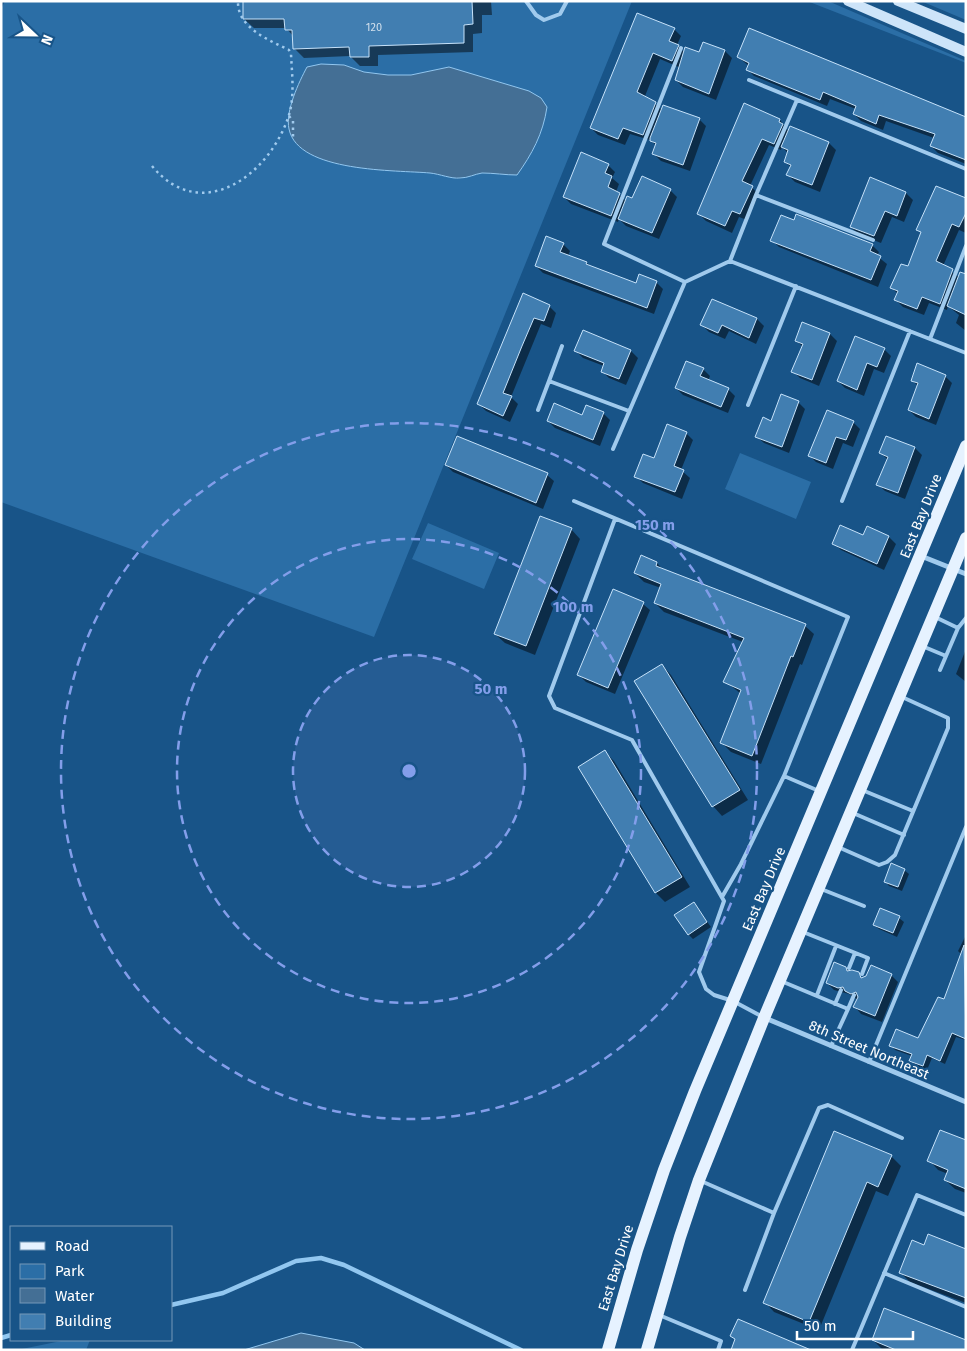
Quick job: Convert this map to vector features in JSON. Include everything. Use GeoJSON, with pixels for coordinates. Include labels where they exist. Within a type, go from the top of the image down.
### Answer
{"type":"FeatureCollection","features":[{"type":"Feature","properties":{"kind":"main road","name":"East Bay Drive"},"geometry":{"type":"LineString","coordinates":[[608,1350],[636,1250],[664,1170],[966,446]]}},
{"type":"Feature","properties":{"kind":"main road"},"geometry":{"type":"LineString","coordinates":[[647,1350],[699,1180],[764,1018],[966,538]]}},
{"type":"Feature","properties":{"kind":"street"},"geometry":{"type":"LineString","coordinates":[[848,1],[966,52]]}},
{"type":"Feature","properties":{"kind":"street"},"geometry":{"type":"LineString","coordinates":[[898,1],[966,29]]}},
{"type":"Feature","properties":{"kind":"street"},"geometry":{"type":"LineString","coordinates":[[921,556],[966,574]]}},
{"type":"Feature","properties":{"kind":"street","name":"8th Street Northeast"},"geometry":{"type":"LineString","coordinates":[[764,1018],[966,1102]]}},
{"type":"Feature","properties":{"kind":"lane"},"geometry":{"type":"LineString","coordinates":[[526,1],[536,15],[544,20],[552,19],[560,14],[567,1]]}},
{"type":"Feature","properties":{"kind":"lane"},"geometry":{"type":"LineString","coordinates":[[681,48],[604,244],[685,282]]}},
{"type":"Feature","properties":{"kind":"lane"},"geometry":{"type":"LineString","coordinates":[[750,80],[966,169]]}},
{"type":"Feature","properties":{"kind":"lane"},"geometry":{"type":"LineString","coordinates":[[613,449],[685,282],[730,261],[797,100]]}},
{"type":"Feature","properties":{"kind":"lane"},"geometry":{"type":"LineString","coordinates":[[756,195],[873,240]]}},
{"type":"Feature","properties":{"kind":"lane"},"geometry":{"type":"LineString","coordinates":[[930,339],[966,246]]}},
{"type":"Feature","properties":{"kind":"lane"},"geometry":{"type":"LineString","coordinates":[[730,261],[966,353]]}},
{"type":"Feature","properties":{"kind":"lane"},"geometry":{"type":"LineString","coordinates":[[748,405],[796,286]]}},
{"type":"Feature","properties":{"kind":"lane"},"geometry":{"type":"LineString","coordinates":[[842,501],[910,331]]}},
{"type":"Feature","properties":{"kind":"lane"},"geometry":{"type":"LineString","coordinates":[[538,410],[562,346]]}},
{"type":"Feature","properties":{"kind":"lane"},"geometry":{"type":"LineString","coordinates":[[549,381],[629,411]]}},
{"type":"Feature","properties":{"kind":"lane"},"geometry":{"type":"LineString","coordinates":[[574,501],[848,618],[784,776],[741,864],[722,898]]}},
{"type":"Feature","properties":{"kind":"lane"},"geometry":{"type":"LineString","coordinates":[[615,518],[549,696],[555,708],[632,740],[724,901],[699,972],[706,989],[714,995],[733,1001],[764,1018]]}},
{"type":"Feature","properties":{"kind":"lane"},"geometry":{"type":"LineString","coordinates":[[933,616],[958,628]]}},
{"type":"Feature","properties":{"kind":"lane"},"geometry":{"type":"LineString","coordinates":[[940,670],[958,628],[966,618]]}},
{"type":"Feature","properties":{"kind":"lane"},"geometry":{"type":"LineString","coordinates":[[921,646],[946,656]]}},
{"type":"Feature","properties":{"kind":"lane"},"geometry":{"type":"LineString","coordinates":[[836,847],[879,865],[887,862],[895,855],[904,835],[948,728],[948,718],[900,696]]}},
{"type":"Feature","properties":{"kind":"lane"},"geometry":{"type":"LineString","coordinates":[[784,776],[822,792]]}},
{"type":"Feature","properties":{"kind":"lane"},"geometry":{"type":"LineString","coordinates":[[861,789],[913,811]]}},
{"type":"Feature","properties":{"kind":"lane"},"geometry":{"type":"LineString","coordinates":[[851,813],[904,835]]}},
{"type":"Feature","properties":{"kind":"lane"},"geometry":{"type":"LineString","coordinates":[[869,1062],[966,827]]}},
{"type":"Feature","properties":{"kind":"lane"},"geometry":{"type":"LineString","coordinates":[[819,888],[864,906]]}},
{"type":"Feature","properties":{"kind":"lane"},"geometry":{"type":"LineString","coordinates":[[801,931],[868,958],[862,974]]}},
{"type":"Feature","properties":{"kind":"lane"},"geometry":{"type":"LineString","coordinates":[[817,995],[836,946]]}},
{"type":"Feature","properties":{"kind":"lane"},"geometry":{"type":"LineString","coordinates":[[849,968],[855,953]]}},
{"type":"Feature","properties":{"kind":"lane"},"geometry":{"type":"LineString","coordinates":[[780,980],[848,1009]]}},
{"type":"Feature","properties":{"kind":"lane"},"geometry":{"type":"LineString","coordinates":[[835,1004],[841,990]]}},
{"type":"Feature","properties":{"kind":"lane"},"geometry":{"type":"LineString","coordinates":[[831,1046],[854,995]]}},
{"type":"Feature","properties":{"kind":"lane"},"geometry":{"type":"LineString","coordinates":[[745,1290],[774,1213],[819,1108],[828,1104],[902,1138]]}},
{"type":"Feature","properties":{"kind":"lane"},"geometry":{"type":"LineString","coordinates":[[699,1180],[774,1213]]}},
{"type":"Feature","properties":{"kind":"lane"},"geometry":{"type":"LineString","coordinates":[[852,1350],[917,1195],[966,1215]]}},
{"type":"Feature","properties":{"kind":"lane"},"geometry":{"type":"LineString","coordinates":[[884,1273],[966,1307]]}},
{"type":"Feature","properties":{"kind":"lane"},"geometry":{"type":"LineString","coordinates":[[657,1314],[721,1341],[718,1350]]}},
{"type":"Feature","properties":{"kind":"path"},"geometry":{"type":"LineString","coordinates":[[152,166],[161,176],[183,188],[208,194],[225,189],[248,176],[256,168],[271,149],[289,116],[292,99],[291,54],[289,50],[246,25],[240,17],[238,1]]}},
{"type":"Feature","properties":{"kind":"path"},"geometry":{"type":"LineString","coordinates":[[289,116],[294,121],[292,139]]}},
{"type":"Feature","properties":{"kind":"green space"},"geometry":{"type":"Polygon","coordinates":[[[5,1],[632,1],[374,637],[1,502],[1,9],[5,1]],[[344,65],[299,84],[289,120],[298,145],[308,152],[333,163],[361,168],[433,173],[459,179],[481,173],[517,175],[532,151],[543,126],[547,107],[529,91],[449,67],[411,75],[364,72],[344,65]]]}},
{"type":"Feature","properties":{"kind":"green space"},"geometry":{"type":"Polygon","coordinates":[[[807,1],[828,1],[966,61],[966,63],[807,1]]]}},
{"type":"Feature","properties":{"kind":"green space"},"geometry":{"type":"Polygon","coordinates":[[[921,1],[966,1],[966,20],[921,1]]]}},
{"type":"Feature","properties":{"kind":"green space"},"geometry":{"type":"Polygon","coordinates":[[[740,453],[811,482],[796,519],[725,489],[740,453]]]}},
{"type":"Feature","properties":{"kind":"green space"},"geometry":{"type":"Polygon","coordinates":[[[428,523],[499,553],[484,589],[412,559],[428,523]]]}},
{"type":"Feature","properties":{"kind":"green space"},"geometry":{"type":"Polygon","coordinates":[[[61,1341],[90,1341],[86,1350],[17,1350],[61,1341]]]}},
{"type":"Feature","properties":{"kind":"water"},"geometry":{"type":"Polygon","coordinates":[[[321,64],[344,65],[364,72],[388,75],[411,75],[449,67],[529,91],[541,98],[547,107],[543,126],[536,143],[517,175],[482,173],[457,178],[430,173],[373,169],[329,161],[310,154],[296,143],[289,129],[288,122],[291,105],[307,67],[321,64]]]}},
{"type":"Feature","properties":{"kind":"water"},"geometry":{"type":"Polygon","coordinates":[[[301,1333],[354,1343],[365,1350],[244,1350],[301,1333]]]}},
{"type":"Feature","properties":{"kind":"building"},"geometry":{"type":"Polygon","coordinates":[[[243,1],[472,1],[473,24],[464,25],[464,43],[369,46],[369,57],[350,57],[349,47],[293,49],[292,30],[285,30],[284,19],[243,19],[243,1]]]}},
{"type":"Feature","properties":{"kind":"building"},"geometry":{"type":"Polygon","coordinates":[[[637,13],[675,28],[669,41],[679,45],[672,61],[653,53],[637,92],[656,102],[643,135],[623,128],[618,139],[590,128],[637,13]]]}},
{"type":"Feature","properties":{"kind":"building"},"geometry":{"type":"Polygon","coordinates":[[[749,28],[966,117],[966,160],[930,146],[935,134],[879,115],[876,124],[853,114],[856,106],[823,92],[820,100],[746,70],[749,63],[737,57],[749,28]]]}},
{"type":"Feature","properties":{"kind":"building"},"geometry":{"type":"Polygon","coordinates":[[[703,42],[725,50],[709,94],[675,80],[685,47],[699,52],[703,42]]]}},
{"type":"Feature","properties":{"kind":"building"},"geometry":{"type":"Polygon","coordinates":[[[744,103],[780,119],[779,122],[783,124],[774,144],[762,139],[742,181],[753,186],[740,214],[732,211],[725,226],[697,214],[744,103]]]}},
{"type":"Feature","properties":{"kind":"building"},"geometry":{"type":"Polygon","coordinates":[[[663,105],[700,118],[683,165],[652,154],[656,143],[650,141],[650,138],[663,105]]]}},
{"type":"Feature","properties":{"kind":"building"},"geometry":{"type":"Polygon","coordinates":[[[790,126],[829,142],[812,185],[786,175],[791,165],[784,162],[788,150],[781,147],[790,126]]]}},
{"type":"Feature","properties":{"kind":"building"},"geometry":{"type":"Polygon","coordinates":[[[581,152],[609,164],[605,173],[612,176],[608,187],[620,193],[611,216],[563,197],[581,152]]]}},
{"type":"Feature","properties":{"kind":"building"},"geometry":{"type":"Polygon","coordinates":[[[642,176],[671,189],[652,233],[618,219],[627,196],[632,198],[642,176]]]}},
{"type":"Feature","properties":{"kind":"building"},"geometry":{"type":"Polygon","coordinates":[[[870,177],[906,192],[897,216],[885,211],[874,236],[850,227],[870,177]]]}},
{"type":"Feature","properties":{"kind":"building"},"geometry":{"type":"Polygon","coordinates":[[[936,186],[966,198],[966,213],[959,227],[952,224],[936,261],[953,269],[940,304],[922,297],[917,309],[894,300],[898,291],[890,288],[901,264],[908,266],[921,232],[916,230],[936,186]]]}},
{"type":"Feature","properties":{"kind":"building"},"geometry":{"type":"Polygon","coordinates":[[[796,214],[873,244],[870,251],[881,256],[871,280],[770,241],[781,215],[794,220],[796,214]]]}},
{"type":"Feature","properties":{"kind":"building"},"geometry":{"type":"Polygon","coordinates":[[[546,236],[564,243],[560,252],[587,262],[586,264],[636,283],[639,274],[657,281],[647,308],[535,266],[546,236]]]}},
{"type":"Feature","properties":{"kind":"building"},"geometry":{"type":"Polygon","coordinates":[[[960,272],[966,274],[966,315],[947,306],[960,272]]]}},
{"type":"Feature","properties":{"kind":"building"},"geometry":{"type":"Polygon","coordinates":[[[523,293],[550,305],[544,321],[534,318],[522,346],[503,393],[512,396],[503,416],[477,404],[523,293]]]}},
{"type":"Feature","properties":{"kind":"building"},"geometry":{"type":"Polygon","coordinates":[[[712,299],[757,318],[749,338],[722,325],[718,333],[700,325],[712,299]]]}},
{"type":"Feature","properties":{"kind":"building"},"geometry":{"type":"Polygon","coordinates":[[[802,322],[830,333],[812,380],[791,372],[803,344],[795,341],[802,322]]]}},
{"type":"Feature","properties":{"kind":"building"},"geometry":{"type":"Polygon","coordinates":[[[583,330],[631,350],[619,379],[601,372],[604,363],[574,351],[583,330]]]}},
{"type":"Feature","properties":{"kind":"building"},"geometry":{"type":"Polygon","coordinates":[[[855,336],[885,348],[877,367],[867,363],[857,390],[837,381],[855,336]]]}},
{"type":"Feature","properties":{"kind":"building"},"geometry":{"type":"Polygon","coordinates":[[[686,361],[704,368],[700,376],[729,388],[721,407],[675,388],[686,361]]]}},
{"type":"Feature","properties":{"kind":"building"},"geometry":{"type":"Polygon","coordinates":[[[917,363],[946,375],[929,419],[908,410],[918,383],[911,381],[917,363]]]}},
{"type":"Feature","properties":{"kind":"building"},"geometry":{"type":"Polygon","coordinates":[[[781,394],[799,401],[782,447],[755,437],[763,417],[771,421],[781,394]]]}},
{"type":"Feature","properties":{"kind":"building"},"geometry":{"type":"Polygon","coordinates":[[[554,403],[582,415],[586,405],[604,412],[593,440],[547,421],[554,403]]]}},
{"type":"Feature","properties":{"kind":"building"},"geometry":{"type":"Polygon","coordinates":[[[827,410],[854,421],[846,440],[836,437],[826,463],[808,456],[827,410]]]}},
{"type":"Feature","properties":{"kind":"building"},"geometry":{"type":"Polygon","coordinates":[[[667,424],[687,432],[674,466],[684,470],[675,492],[634,477],[643,454],[654,458],[667,424]]]}},
{"type":"Feature","properties":{"kind":"building"},"geometry":{"type":"Polygon","coordinates":[[[457,436],[548,473],[536,503],[445,465],[457,436]]]}},
{"type":"Feature","properties":{"kind":"building"},"geometry":{"type":"Polygon","coordinates":[[[886,436],[915,447],[898,493],[876,485],[888,457],[879,453],[886,436]]]}},
{"type":"Feature","properties":{"kind":"building"},"geometry":{"type":"Polygon","coordinates":[[[540,516],[572,528],[526,646],[494,634],[540,516]]]}},
{"type":"Feature","properties":{"kind":"building"},"geometry":{"type":"Polygon","coordinates":[[[840,525],[863,535],[867,526],[889,536],[877,564],[832,544],[840,525]]]}},
{"type":"Feature","properties":{"kind":"building"},"geometry":{"type":"Polygon","coordinates":[[[641,555],[657,562],[656,566],[806,624],[793,657],[791,656],[752,756],[720,743],[741,690],[723,682],[744,638],[654,603],[661,584],[634,573],[641,555]]]}},
{"type":"Feature","properties":{"kind":"building"},"geometry":{"type":"Polygon","coordinates":[[[613,589],[644,602],[608,688],[577,675],[613,589]]]}},
{"type":"Feature","properties":{"kind":"building"},"geometry":{"type":"Polygon","coordinates":[[[662,664],[740,790],[712,807],[634,681],[662,664]]]}},
{"type":"Feature","properties":{"kind":"building"},"geometry":{"type":"Polygon","coordinates":[[[605,750],[682,877],[655,893],[578,767],[605,750]]]}},
{"type":"Feature","properties":{"kind":"building"},"geometry":{"type":"Polygon","coordinates":[[[891,863],[905,869],[898,887],[884,882],[891,863]]]}},
{"type":"Feature","properties":{"kind":"building"},"geometry":{"type":"Polygon","coordinates":[[[694,902],[707,922],[688,935],[674,915],[694,902]]]}},
{"type":"Feature","properties":{"kind":"building"},"geometry":{"type":"Polygon","coordinates":[[[880,908],[900,916],[893,933],[873,925],[880,908]]]}},
{"type":"Feature","properties":{"kind":"building"},"geometry":{"type":"Polygon","coordinates":[[[964,945],[966,1039],[952,1033],[940,1061],[927,1055],[923,1066],[909,1061],[912,1054],[889,1046],[896,1029],[918,1038],[938,997],[944,999],[964,945]]]}},
{"type":"Feature","properties":{"kind":"building"},"geometry":{"type":"Polygon","coordinates":[[[834,962],[846,967],[847,971],[859,972],[861,978],[866,976],[871,965],[892,974],[875,1016],[853,1007],[858,997],[856,992],[851,994],[845,991],[843,987],[838,988],[826,983],[834,962]]]}},
{"type":"Feature","properties":{"kind":"building"},"geometry":{"type":"Polygon","coordinates":[[[940,1130],[966,1140],[966,1189],[944,1180],[948,1170],[927,1161],[940,1130]]]}},
{"type":"Feature","properties":{"kind":"building"},"geometry":{"type":"Polygon","coordinates":[[[834,1131],[892,1155],[878,1187],[867,1182],[809,1322],[763,1303],[834,1131]]]}},
{"type":"Feature","properties":{"kind":"building"},"geometry":{"type":"Polygon","coordinates":[[[928,1234],[966,1249],[966,1298],[899,1273],[912,1240],[924,1245],[928,1234]]]}},
{"type":"Feature","properties":{"kind":"building"},"geometry":{"type":"Polygon","coordinates":[[[884,1308],[966,1340],[966,1350],[896,1350],[872,1340],[884,1308]]]}},
{"type":"Feature","properties":{"kind":"building"},"geometry":{"type":"Polygon","coordinates":[[[738,1319],[811,1350],[731,1350],[735,1339],[730,1336],[738,1319]]]}},
{"type":"Feature","properties":{"kind":"waterway"},"geometry":{"type":"LineString","coordinates":[[172,1305],[223,1293],[296,1261],[321,1258],[344,1265],[521,1350]]}},
{"type":"Feature","properties":{"kind":"waterway"},"geometry":{"type":"LineString","coordinates":[[1,1338],[10,1335]]}}]}
